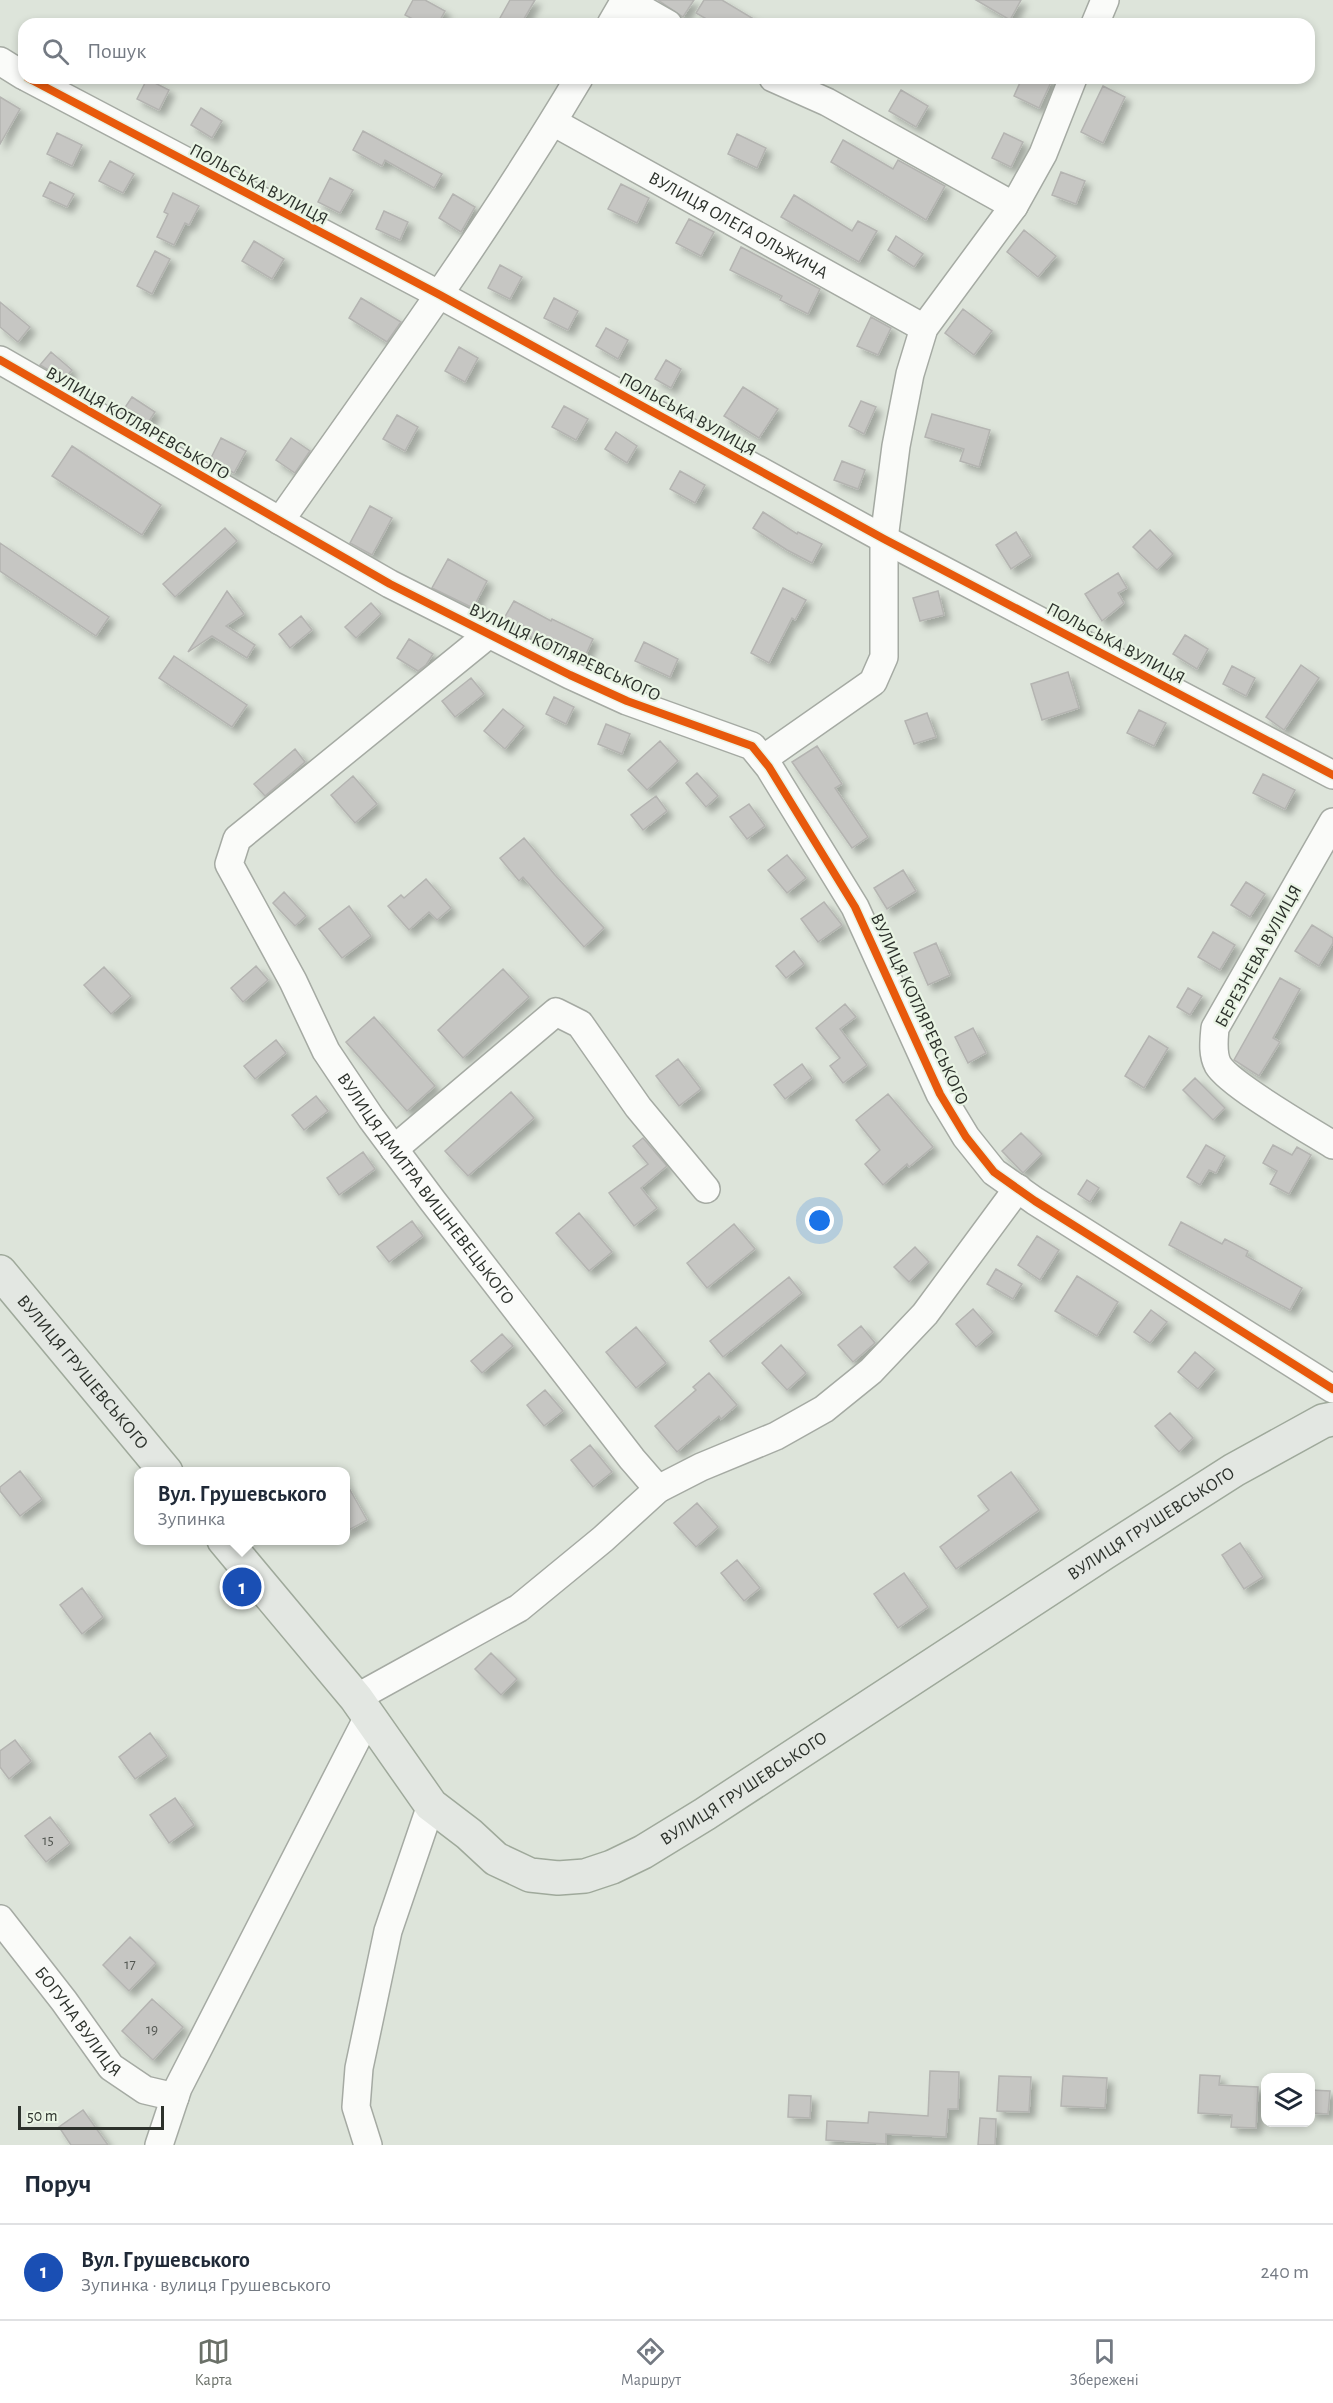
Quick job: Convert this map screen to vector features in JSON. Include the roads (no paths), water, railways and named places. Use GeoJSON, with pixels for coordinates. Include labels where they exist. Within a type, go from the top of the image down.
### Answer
{"type":"FeatureCollection","features":[{"type":"Feature","properties":{"kind":"main road","name":"ВУЛИЦЯ ГРУШЕВСЬКОГО"},"geometry":{"type":"LineString","coordinates":[[0,1272],[162,1467]]}},
{"type":"Feature","properties":{"kind":"main road","name":"ВУЛИЦЯ ГРУШЕВСЬКОГО"},"geometry":{"type":"LineString","coordinates":[[228,1545],[363,1706],[431,1805],[469,1834],[496,1859],[530,1875],[558,1878],[585,1876],[612,1867],[643,1852],[1234,1470],[1323,1421],[1333,1419]]}},
{"type":"Feature","properties":{"kind":"street"},"geometry":{"type":"LineString","coordinates":[[615,18],[626,0],[658,18]]}},
{"type":"Feature","properties":{"kind":"street"},"geometry":{"type":"LineString","coordinates":[[1098,18],[1105,0]]}},
{"type":"Feature","properties":{"kind":"street"},"geometry":{"type":"LineString","coordinates":[[0,61],[18,72]]}},
{"type":"Feature","properties":{"kind":"street","name":"ПОЛЬСЬКА ВУЛИЦЯ"},"geometry":{"type":"LineString","coordinates":[[39,84],[440,295],[884,539],[1333,775]]}},
{"type":"Feature","properties":{"kind":"street"},"geometry":{"type":"LineString","coordinates":[[280,522],[440,295],[575,84]]}},
{"type":"Feature","properties":{"kind":"street"},"geometry":{"type":"LineString","coordinates":[[786,84],[826,102],[1014,206]]}},
{"type":"Feature","properties":{"kind":"street"},"geometry":{"type":"LineString","coordinates":[[763,759],[873,682],[884,657],[884,539],[902,415],[910,374],[924,327],[1014,206],[1043,154],[1071,84]]}},
{"type":"Feature","properties":{"kind":"street","name":"ВУЛИЦЯ ОЛЕГА ОЛЬЖИЧА"},"geometry":{"type":"LineString","coordinates":[[553,122],[924,327]]}},
{"type":"Feature","properties":{"kind":"street","name":"ВУЛИЦЯ КОТЛЯРЕВСЬКОГО"},"geometry":{"type":"LineString","coordinates":[[0,360],[390,584],[570,675],[627,701],[752,746],[763,759],[855,907],[937,1088],[966,1137],[994,1172],[1333,1389]]}},
{"type":"Feature","properties":{"kind":"street","name":"ВУЛИЦЯ КОТЛЯРЕВСЬКОГО"},"geometry":{"type":"LineString","coordinates":[[229,864],[237,839],[489,634]]}},
{"type":"Feature","properties":{"kind":"street","name":"БЕРЕЗНЕВА ВУЛИЦЯ"},"geometry":{"type":"LineString","coordinates":[[1333,822],[1215,1028],[1214,1051],[1218,1065],[1232,1080],[1333,1145]]}},
{"type":"Feature","properties":{"kind":"street","name":"ВУЛИЦЯ ДМИТРА ВИШНЕВЕЦЬКОГО"},"geometry":{"type":"LineString","coordinates":[[229,864],[293,981],[326,1051],[394,1149],[632,1459],[658,1489]]}},
{"type":"Feature","properties":{"kind":"street"},"geometry":{"type":"LineString","coordinates":[[394,1149],[556,1012],[580,1024],[638,1107],[706,1189]]}},
{"type":"Feature","properties":{"kind":"street"},"geometry":{"type":"LineString","coordinates":[[159,2145],[175,2097],[363,1706],[519,1608],[603,1539],[658,1489],[701,1467],[776,1436],[824,1409],[871,1371],[925,1314],[1018,1188]]}},
{"type":"Feature","properties":{"kind":"street"},"geometry":{"type":"LineString","coordinates":[[368,2145],[356,2107],[359,2068],[388,1931],[431,1805]]}},
{"type":"Feature","properties":{"kind":"street","name":"БОГУНА ВУЛИЦЯ"},"geometry":{"type":"LineString","coordinates":[[0,1919],[64,2001],[111,2067],[145,2090],[175,2097]]}},
{"type":"Feature","properties":{"kind":"place","name":"Вул. Грушевського"},"geometry":{"type":"Point","coordinates":[242,1587]}}]}
